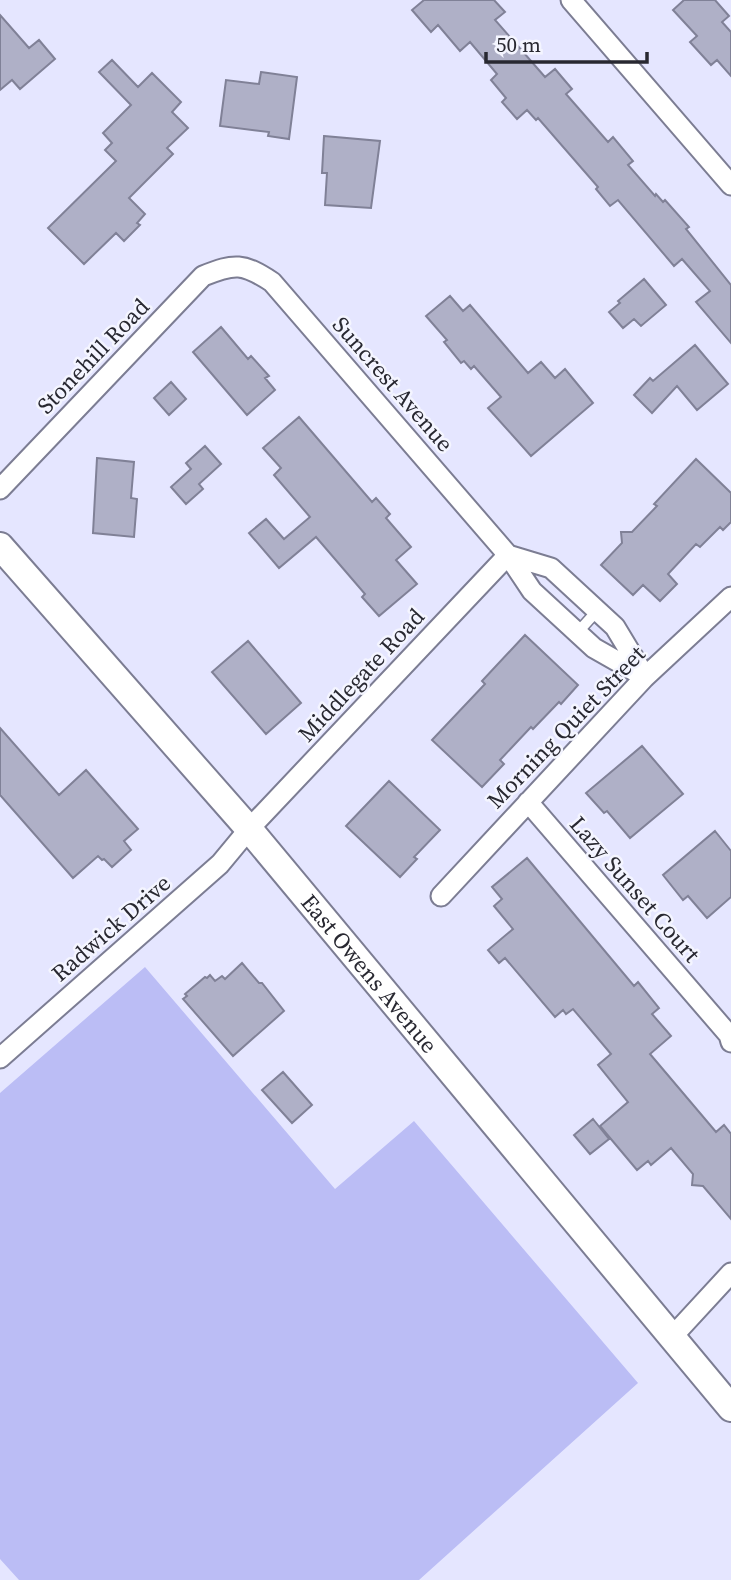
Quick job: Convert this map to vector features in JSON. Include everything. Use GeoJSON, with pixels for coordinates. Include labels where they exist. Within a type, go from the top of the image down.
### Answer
{"type":"FeatureCollection","features":[{"type":"Feature","properties":{"kind":"street"},"geometry":{"type":"LineString","coordinates":[[571,0],[731,185]]}},
{"type":"Feature","properties":{"kind":"street","name":"Stonehill Road"},"geometry":{"type":"LineString","coordinates":[[0,489],[203,276],[229,266]]}},
{"type":"Feature","properties":{"kind":"street","name":"Suncrest Avenue"},"geometry":{"type":"LineString","coordinates":[[229,266],[254,270],[272,282],[508,555],[532,592],[594,648],[645,677]]}},
{"type":"Feature","properties":{"kind":"street","name":"East Owens Avenue"},"geometry":{"type":"LineString","coordinates":[[0,546],[249,829],[731,1408]]}},
{"type":"Feature","properties":{"kind":"street"},"geometry":{"type":"LineString","coordinates":[[508,555],[551,568],[615,627],[645,677]]}},
{"type":"Feature","properties":{"kind":"street","name":"Middlegate Road"},"geometry":{"type":"LineString","coordinates":[[249,829],[508,555]]}},
{"type":"Feature","properties":{"kind":"street","name":"Morning Quiet Street"},"geometry":{"type":"LineString","coordinates":[[441,896],[645,677],[731,597]]}},
{"type":"Feature","properties":{"kind":"street","name":"Lazy Sunset Court"},"geometry":{"type":"LineString","coordinates":[[528,802],[729,1035],[731,1042]]}},
{"type":"Feature","properties":{"kind":"street","name":"Radwick Drive"},"geometry":{"type":"LineString","coordinates":[[0,1058],[220,864],[249,829]]}},
{"type":"Feature","properties":{"kind":"street"},"geometry":{"type":"LineString","coordinates":[[672,1337],[731,1273]]}},
{"type":"Feature","properties":{"kind":"lane"},"geometry":{"type":"LineString","coordinates":[[578,633],[597,611]]}},
{"type":"Feature","properties":{"kind":"shaded area"},"geometry":{"type":"Polygon","coordinates":[[[145,967],[335,1189],[414,1121],[638,1383],[419,1580],[19,1580],[0,1559],[0,1093],[145,967]]]}},
{"type":"Feature","properties":{"kind":"building"},"geometry":{"type":"Polygon","coordinates":[[[424,0],[494,0],[505,12],[495,20],[545,77],[555,69],[572,89],[566,94],[608,142],[613,137],[633,161],[628,165],[655,196],[656,194],[663,202],[665,200],[689,227],[686,229],[731,285],[731,343],[696,302],[710,291],[682,259],[674,266],[618,200],[610,206],[596,189],[598,187],[538,118],[536,120],[527,110],[517,119],[502,102],[506,98],[491,80],[497,74],[470,42],[460,51],[438,25],[431,32],[412,10],[424,0]]]}},
{"type":"Feature","properties":{"kind":"building"},"geometry":{"type":"Polygon","coordinates":[[[684,0],[715,0],[729,16],[722,22],[731,32],[731,76],[717,60],[711,65],[690,42],[697,36],[673,10],[684,0]]]}},
{"type":"Feature","properties":{"kind":"building"},"geometry":{"type":"Polygon","coordinates":[[[0,15],[29,48],[39,40],[55,59],[20,89],[12,80],[0,90],[0,15]]]}},
{"type":"Feature","properties":{"kind":"building"},"geometry":{"type":"Polygon","coordinates":[[[112,60],[138,87],[152,73],[181,102],[172,112],[188,128],[167,148],[173,154],[129,198],[145,214],[137,223],[140,225],[124,241],[116,233],[84,264],[48,228],[116,161],[105,150],[112,143],[103,133],[131,105],[99,72],[112,60]]]}},
{"type":"Feature","properties":{"kind":"building"},"geometry":{"type":"Polygon","coordinates":[[[261,72],[297,77],[289,139],[268,136],[269,132],[220,126],[226,80],[259,84],[261,72]]]}},
{"type":"Feature","properties":{"kind":"building"},"geometry":{"type":"Polygon","coordinates":[[[324,136],[380,141],[371,208],[325,205],[327,173],[322,173],[324,136]]]}},
{"type":"Feature","properties":{"kind":"building"},"geometry":{"type":"Polygon","coordinates":[[[644,279],[666,305],[641,326],[634,319],[623,328],[609,312],[644,279]]]}},
{"type":"Feature","properties":{"kind":"building"},"geometry":{"type":"Polygon","coordinates":[[[450,296],[463,311],[470,305],[528,373],[541,362],[555,378],[565,369],[593,403],[531,456],[488,408],[501,397],[474,366],[471,369],[464,361],[461,363],[444,342],[447,340],[426,316],[450,296]]]}},
{"type":"Feature","properties":{"kind":"building"},"geometry":{"type":"Polygon","coordinates":[[[221,327],[248,359],[251,356],[269,376],[265,378],[275,390],[247,415],[193,352],[221,327]]]}},
{"type":"Feature","properties":{"kind":"building"},"geometry":{"type":"Polygon","coordinates":[[[695,345],[728,384],[697,410],[677,386],[652,413],[634,395],[650,378],[653,381],[695,345]]]}},
{"type":"Feature","properties":{"kind":"building"},"geometry":{"type":"Polygon","coordinates":[[[171,382],[186,399],[169,415],[154,398],[171,382]]]}},
{"type":"Feature","properties":{"kind":"building"},"geometry":{"type":"Polygon","coordinates":[[[299,417],[372,502],[376,498],[390,514],[386,518],[411,547],[396,560],[417,584],[379,616],[362,597],[365,594],[316,537],[279,568],[249,533],[266,519],[284,539],[310,517],[274,475],[281,468],[263,448],[299,417]]]}},
{"type":"Feature","properties":{"kind":"building"},"geometry":{"type":"Polygon","coordinates":[[[205,446],[221,464],[199,484],[203,489],[186,504],[171,487],[191,469],[186,463],[205,446]]]}},
{"type":"Feature","properties":{"kind":"building"},"geometry":{"type":"Polygon","coordinates":[[[97,458],[134,462],[131,498],[137,499],[134,537],[93,533],[97,458]]]}},
{"type":"Feature","properties":{"kind":"building"},"geometry":{"type":"Polygon","coordinates":[[[696,459],[731,493],[731,522],[723,530],[720,527],[700,547],[696,544],[668,574],[677,584],[660,601],[643,585],[633,595],[601,565],[622,543],[621,532],[632,532],[696,459]]]}},
{"type":"Feature","properties":{"kind":"building"},"geometry":{"type":"Polygon","coordinates":[[[525,635],[578,685],[561,704],[559,702],[533,729],[531,727],[500,760],[504,764],[482,787],[432,740],[485,684],[482,681],[525,635]]]}},
{"type":"Feature","properties":{"kind":"building"},"geometry":{"type":"Polygon","coordinates":[[[248,641],[301,703],[266,734],[212,672],[248,641]]]}},
{"type":"Feature","properties":{"kind":"building"},"geometry":{"type":"Polygon","coordinates":[[[0,728],[59,795],[86,770],[138,829],[124,841],[131,850],[112,867],[98,856],[73,878],[0,795],[0,728]]]}},
{"type":"Feature","properties":{"kind":"building"},"geometry":{"type":"Polygon","coordinates":[[[642,746],[683,794],[630,838],[607,811],[604,813],[586,793],[642,746]]]}},
{"type":"Feature","properties":{"kind":"building"},"geometry":{"type":"Polygon","coordinates":[[[389,781],[440,830],[414,857],[417,859],[400,877],[346,826],[389,781]]]}},
{"type":"Feature","properties":{"kind":"building"},"geometry":{"type":"Polygon","coordinates":[[[715,831],[731,851],[731,897],[707,918],[688,896],[683,900],[663,875],[715,831]]]}},
{"type":"Feature","properties":{"kind":"building"},"geometry":{"type":"Polygon","coordinates":[[[527,858],[634,986],[638,982],[659,1008],[652,1014],[671,1036],[650,1054],[716,1132],[724,1125],[731,1134],[731,1219],[703,1186],[692,1185],[693,1174],[671,1148],[651,1165],[648,1161],[637,1170],[600,1126],[628,1102],[598,1065],[611,1054],[573,1009],[566,1014],[563,1010],[555,1017],[505,958],[499,963],[488,950],[513,929],[494,906],[502,899],[492,887],[527,858]]]}},
{"type":"Feature","properties":{"kind":"building"},"geometry":{"type":"Polygon","coordinates":[[[242,963],[284,1011],[233,1056],[183,999],[187,996],[185,994],[205,977],[210,975],[215,981],[222,976],[225,979],[242,963]]]}},
{"type":"Feature","properties":{"kind":"building"},"geometry":{"type":"Polygon","coordinates":[[[283,1072],[312,1105],[292,1123],[262,1090],[283,1072]]]}},
{"type":"Feature","properties":{"kind":"building"},"geometry":{"type":"Polygon","coordinates":[[[593,1119],[609,1139],[590,1154],[574,1135],[593,1119]]]}}]}
